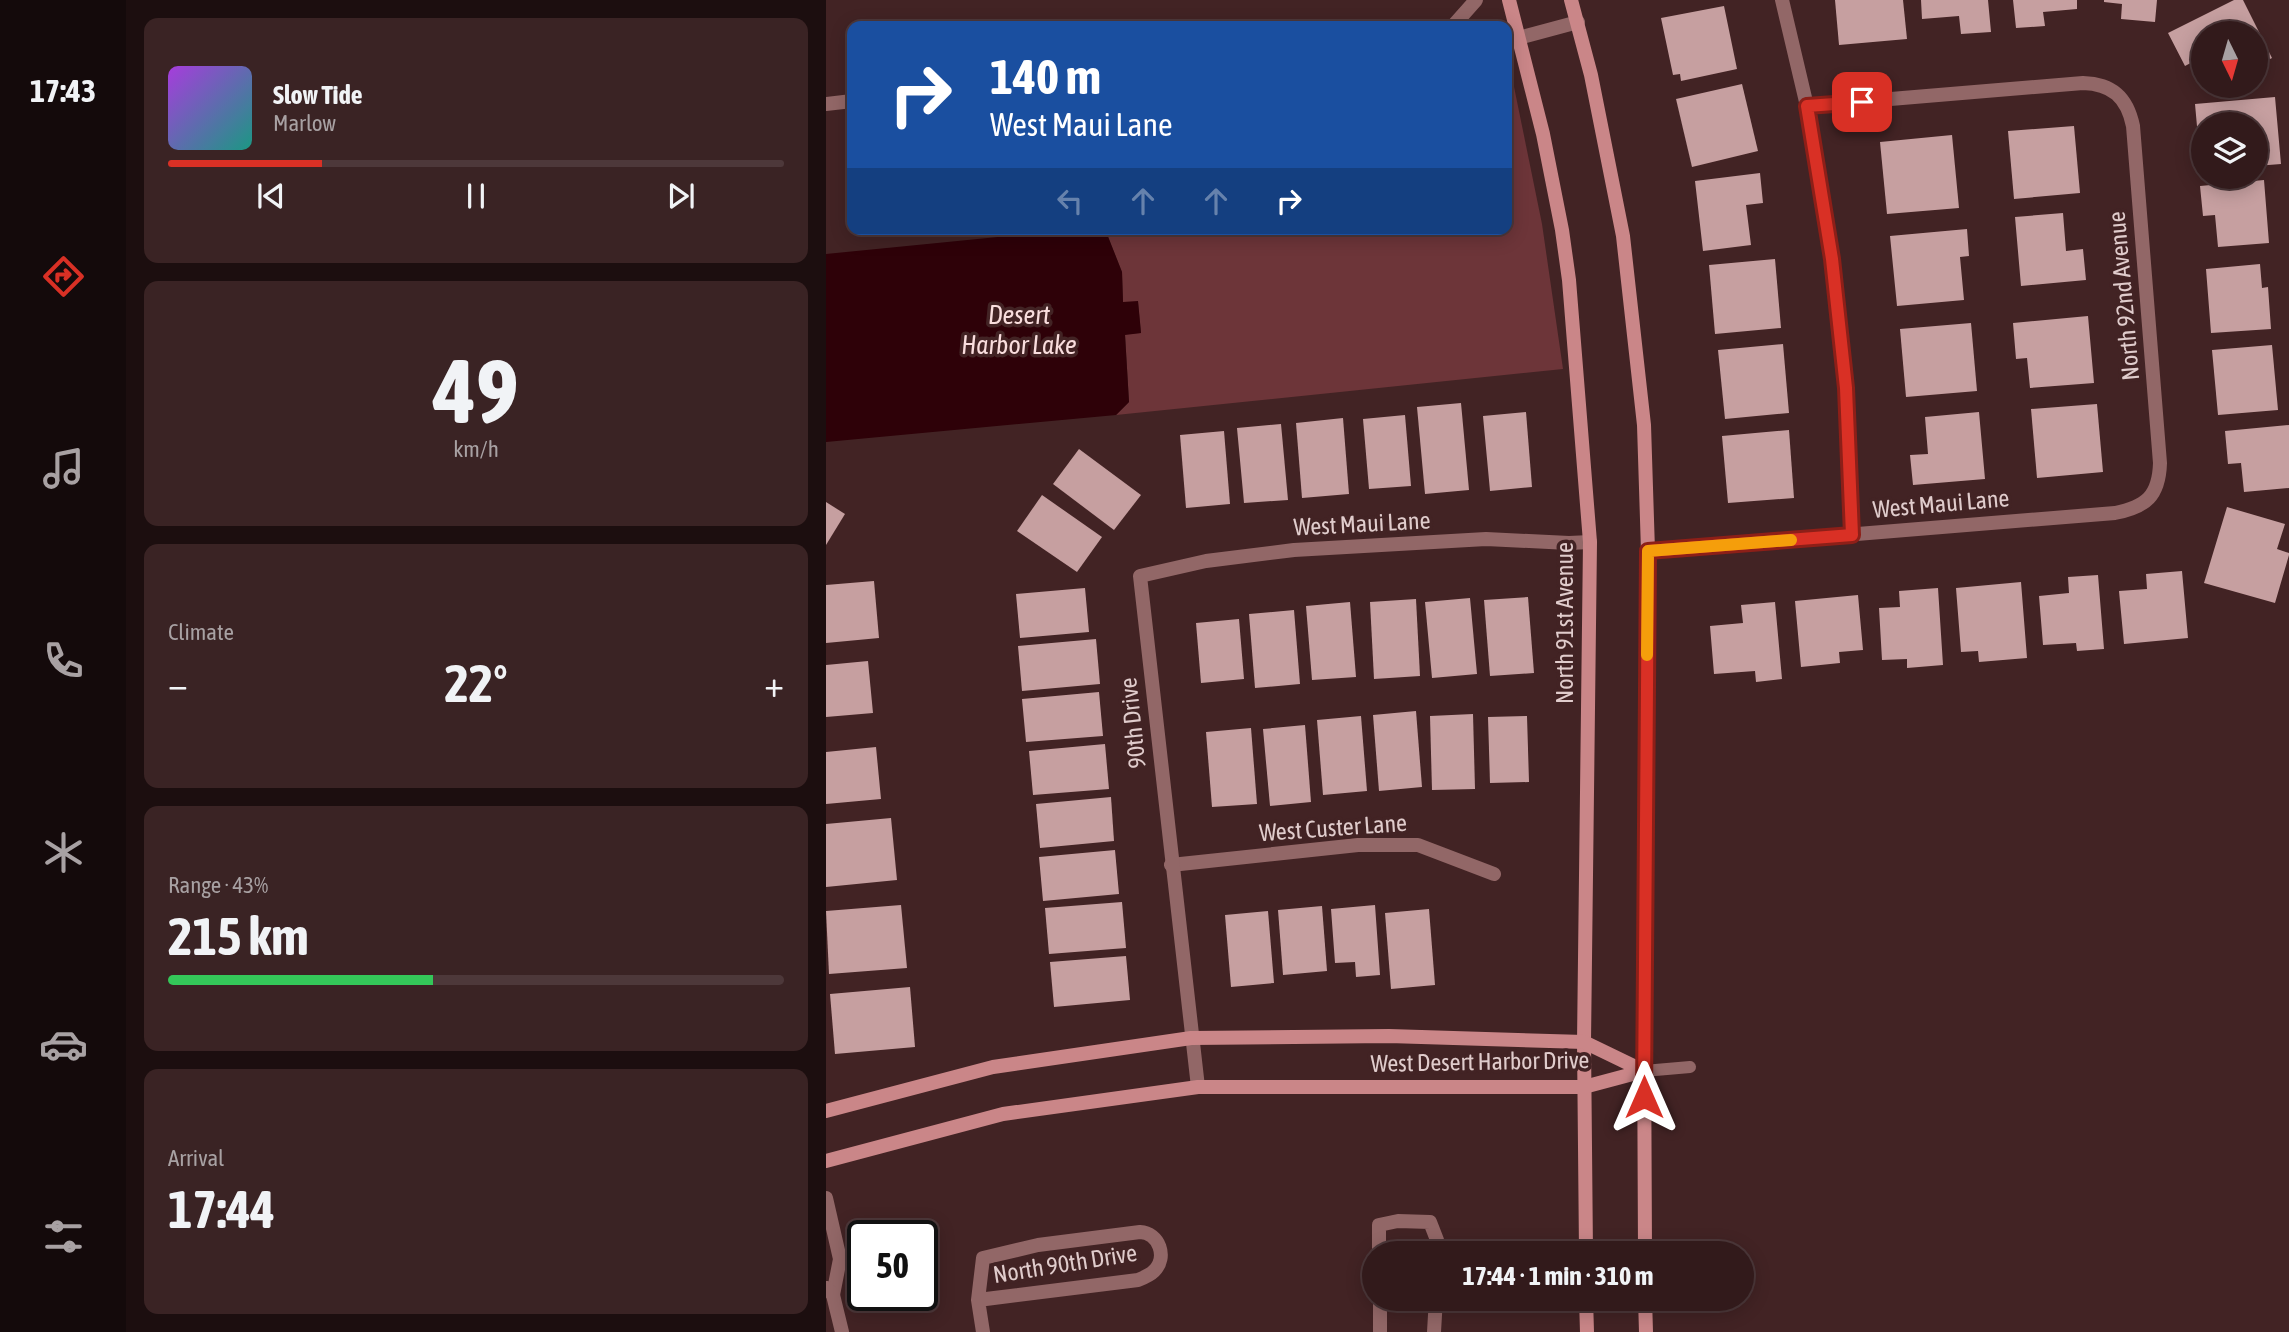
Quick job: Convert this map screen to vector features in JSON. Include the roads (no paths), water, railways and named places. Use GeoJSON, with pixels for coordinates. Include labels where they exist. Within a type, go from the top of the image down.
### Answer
{"type":"FeatureCollection","features":[{"type":"Feature","properties":{"kind":"main road","name":"North 91st Avenue"},"geometry":{"type":"LineString","coordinates":[[1509,0],[1512,21]]}},
{"type":"Feature","properties":{"kind":"main road"},"geometry":{"type":"LineString","coordinates":[[1570,0],[1578,22],[1623,236],[1644,425],[1648,551],[1645,1241]]}},
{"type":"Feature","properties":{"kind":"main road","name":"North 91st Avenue"},"geometry":{"type":"LineString","coordinates":[[1514,40],[1546,148],[1569,280],[1590,542],[1584,1042],[1586,1241]]}},
{"type":"Feature","properties":{"kind":"main road","name":"West Desert Harbor Drive"},"geometry":{"type":"LineString","coordinates":[[826,1111],[993,1067],[1191,1038],[1390,1036],[1584,1042],[1644,1071]]}},
{"type":"Feature","properties":{"kind":"main road","name":"West Desert Harbor Drive"},"geometry":{"type":"LineString","coordinates":[[826,1161],[1003,1114],[1198,1087],[1584,1087],[1644,1071]]}},
{"type":"Feature","properties":{"kind":"main road"},"geometry":{"type":"LineString","coordinates":[[1586,1311],[1587,1332]]}},
{"type":"Feature","properties":{"kind":"main road"},"geometry":{"type":"LineString","coordinates":[[1645,1311],[1646,1332]]}},
{"type":"Feature","properties":{"kind":"street"},"geometry":{"type":"LineString","coordinates":[[1457,21],[1476,0]]}},
{"type":"Feature","properties":{"kind":"street"},"geometry":{"type":"LineString","coordinates":[[1782,0],[1807,106],[1832,259],[1846,388],[1852,535]]}},
{"type":"Feature","properties":{"kind":"street"},"geometry":{"type":"LineString","coordinates":[[1514,40],[1578,22]]}},
{"type":"Feature","properties":{"kind":"street","name":"North 92nd Avenue"},"geometry":{"type":"LineString","coordinates":[[1807,106],[2083,83],[2108,87],[2118,93],[2126,103],[2133,126],[2160,476],[2151,497]]}},
{"type":"Feature","properties":{"kind":"street"},"geometry":{"type":"LineString","coordinates":[[826,104],[847,102]]}},
{"type":"Feature","properties":{"kind":"street","name":"West Maui Lane"},"geometry":{"type":"LineString","coordinates":[[1648,551],[2115,513],[2135,507],[2151,497]]}},
{"type":"Feature","properties":{"kind":"street","name":"West Maui Lane"},"geometry":{"type":"LineString","coordinates":[[1140,576],[1206,561],[1294,550],[1486,539],[1590,542]]}},
{"type":"Feature","properties":{"kind":"street","name":"90th Drive"},"geometry":{"type":"LineString","coordinates":[[1140,576],[1171,865]]}},
{"type":"Feature","properties":{"kind":"street","name":"West Custer Lane"},"geometry":{"type":"LineString","coordinates":[[1171,865],[1358,845],[1418,845],[1494,874]]}},
{"type":"Feature","properties":{"kind":"street"},"geometry":{"type":"LineString","coordinates":[[1171,865],[1198,1087]]}},
{"type":"Feature","properties":{"kind":"street"},"geometry":{"type":"LineString","coordinates":[[826,1198],[840,1259],[829,1291],[842,1332]]}},
{"type":"Feature","properties":{"kind":"street"},"geometry":{"type":"LineString","coordinates":[[1379,1241],[1379,1225],[1398,1221],[1430,1222],[1437,1241]]}},
{"type":"Feature","properties":{"kind":"street","name":"North 90th Drive"},"geometry":{"type":"LineString","coordinates":[[978,1300],[1138,1280],[1156,1270],[1160,1247],[1156,1238],[1149,1233],[1140,1232],[1038,1245],[983,1258],[978,1300],[983,1332]]}},
{"type":"Feature","properties":{"kind":"street"},"geometry":{"type":"LineString","coordinates":[[1380,1311],[1380,1332]]}},
{"type":"Feature","properties":{"kind":"street"},"geometry":{"type":"LineString","coordinates":[[1434,1332],[1435,1311]]}},
{"type":"Feature","properties":{"kind":"lane"},"geometry":{"type":"LineString","coordinates":[[1644,1071],[1690,1067]]}},
{"type":"Feature","properties":{"kind":"water","name":"Desert Harbor Lake"},"geometry":{"type":"Polygon","coordinates":[[[1018,235],[1107,235],[1122,272],[1123,302],[1138,301],[1141,333],[1125,335],[1129,402],[1116,415],[826,442],[826,254],[1018,235]]]}}]}
